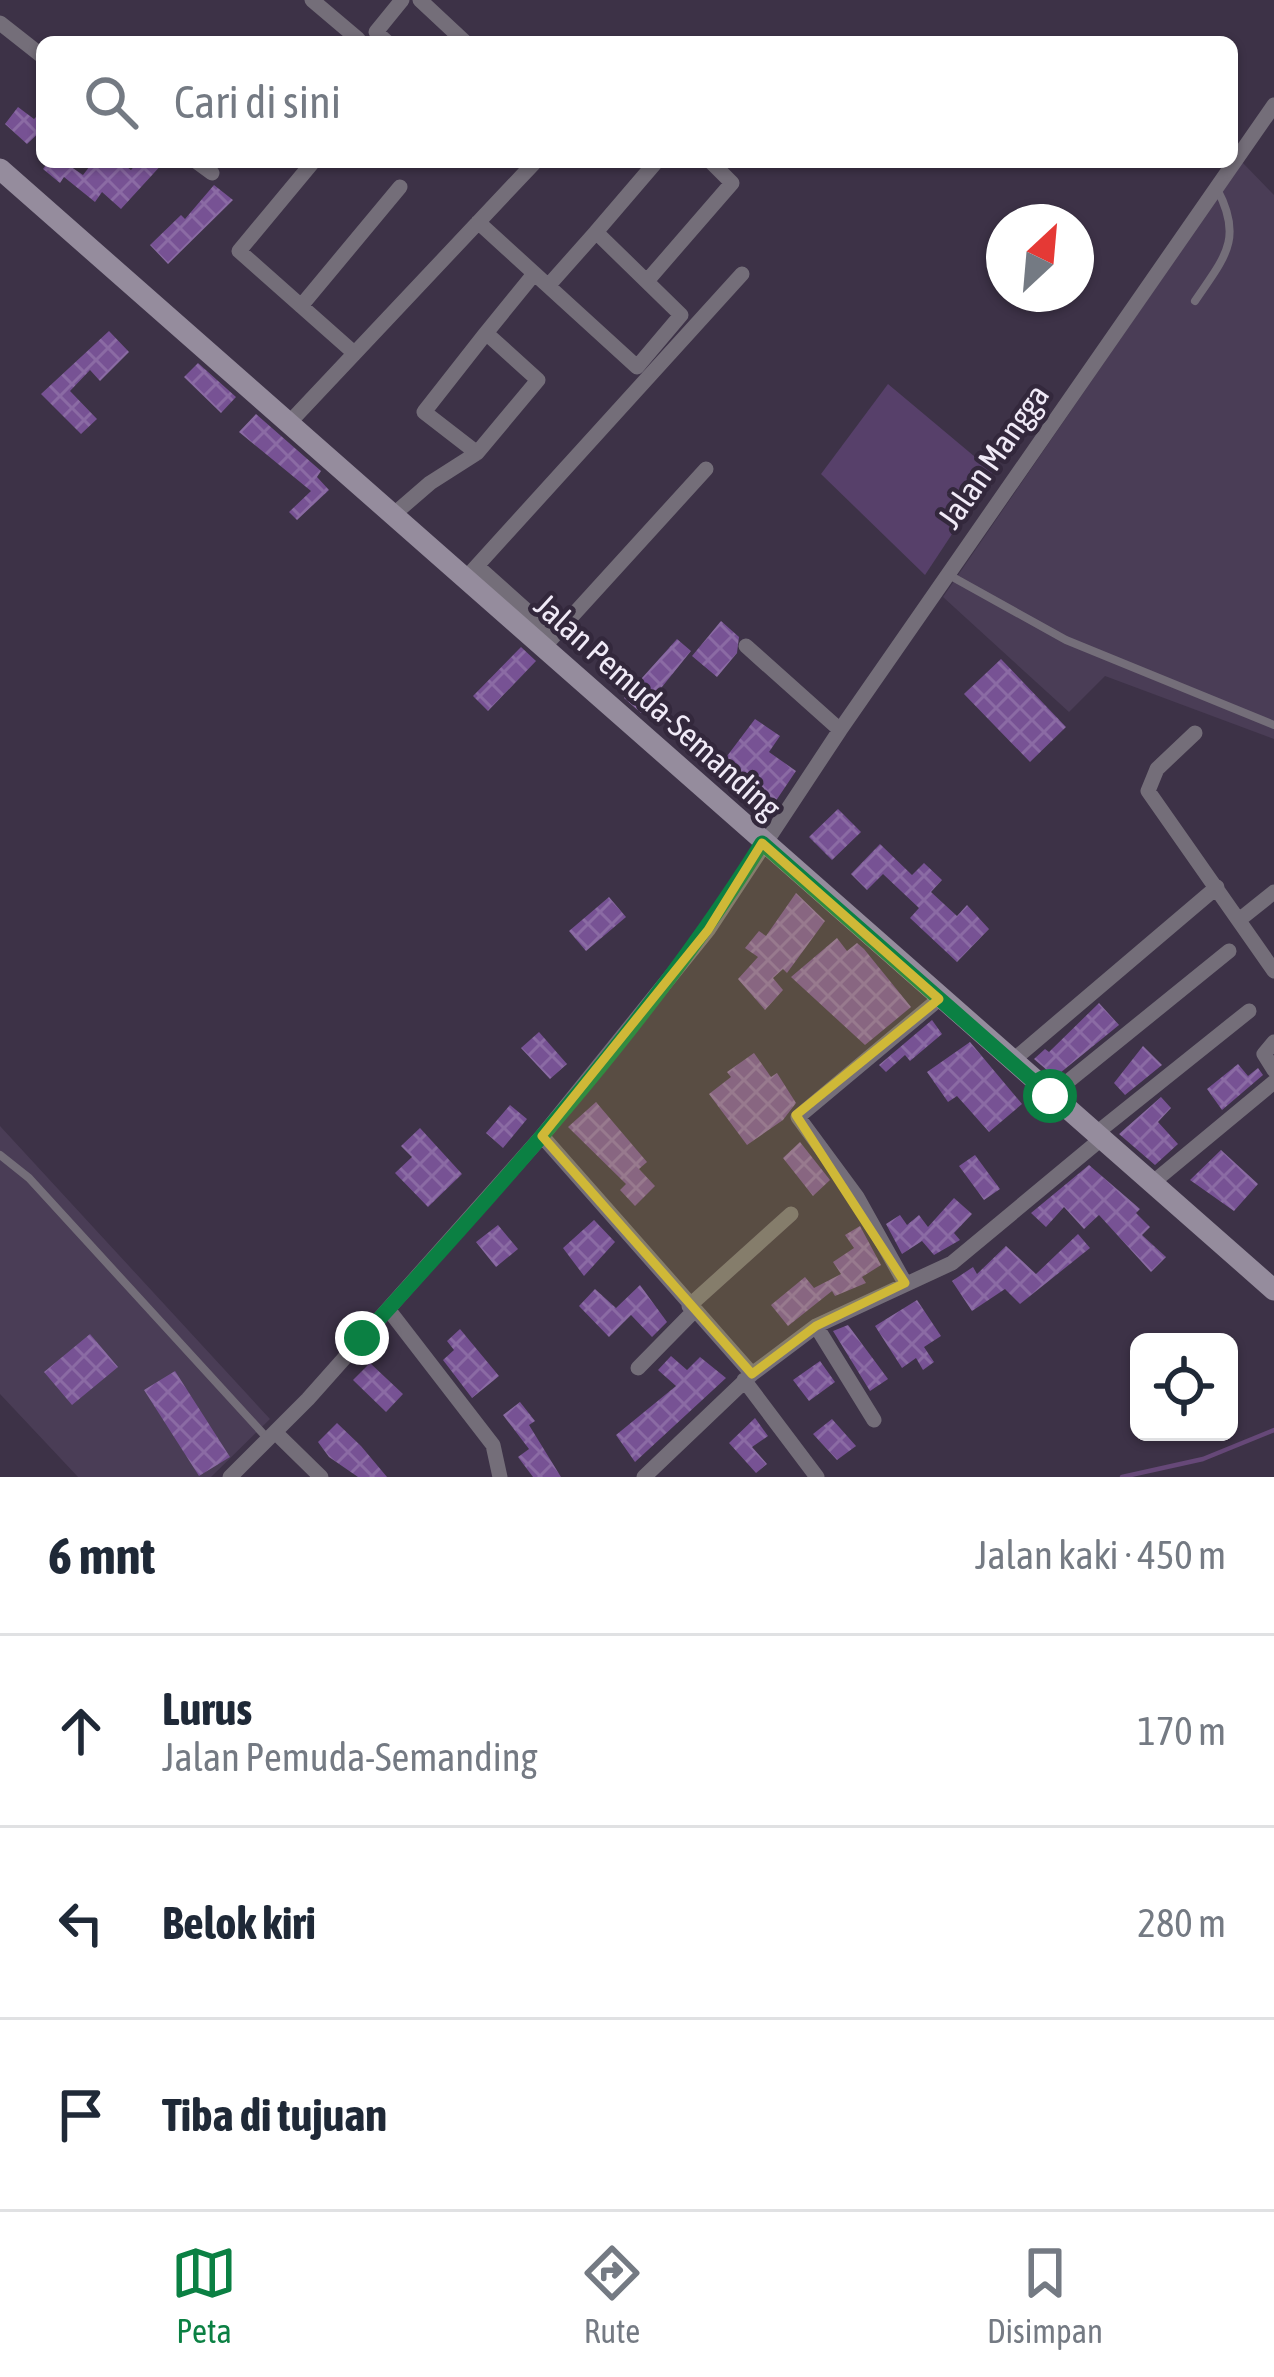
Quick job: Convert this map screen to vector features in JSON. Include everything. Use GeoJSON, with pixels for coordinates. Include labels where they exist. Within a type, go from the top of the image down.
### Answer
{"type":"FeatureCollection","features":[{"type":"Feature","properties":{"kind":"main road","name":"Jalan Pemuda-Semanding"},"geometry":{"type":"LineString","coordinates":[[0,169],[393,515],[471,572],[762,843],[1274,1290]]}},
{"type":"Feature","properties":{"kind":"street"},"geometry":{"type":"LineString","coordinates":[[312,0],[354,36]]}},
{"type":"Feature","properties":{"kind":"street"},"geometry":{"type":"LineString","coordinates":[[380,36],[376,32],[401,0]]}},
{"type":"Feature","properties":{"kind":"street"},"geometry":{"type":"LineString","coordinates":[[419,0],[458,36]]}},
{"type":"Feature","properties":{"kind":"street"},"geometry":{"type":"LineString","coordinates":[[0,23],[36,51]]}},
{"type":"Feature","properties":{"kind":"street","name":"Jalan Mangga"},"geometry":{"type":"LineString","coordinates":[[1238,157],[1274,105]]}},
{"type":"Feature","properties":{"kind":"street"},"geometry":{"type":"LineString","coordinates":[[205,168],[212,173]]}},
{"type":"Feature","properties":{"kind":"street"},"geometry":{"type":"LineString","coordinates":[[308,168],[239,251],[353,352]]}},
{"type":"Feature","properties":{"kind":"street"},"geometry":{"type":"LineString","coordinates":[[289,423],[478,222],[522,168]]}},
{"type":"Feature","properties":{"kind":"street"},"geometry":{"type":"LineString","coordinates":[[548,286],[651,168]]}},
{"type":"Feature","properties":{"kind":"street"},"geometry":{"type":"LineString","coordinates":[[647,281],[732,183],[717,168]]}},
{"type":"Feature","properties":{"kind":"street","name":"Jalan Mangga"},"geometry":{"type":"LineString","coordinates":[[230,1477],[273,1436],[542,1136],[707,931],[762,843],[1230,168]]}},
{"type":"Feature","properties":{"kind":"street"},"geometry":{"type":"LineString","coordinates":[[301,306],[400,187]]}},
{"type":"Feature","properties":{"kind":"street"},"geometry":{"type":"LineString","coordinates":[[478,222],[638,367],[681,315],[596,232]]}},
{"type":"Feature","properties":{"kind":"street"},"geometry":{"type":"LineString","coordinates":[[477,453],[424,412],[534,274]]}},
{"type":"Feature","properties":{"kind":"street"},"geometry":{"type":"LineString","coordinates":[[471,572],[742,274]]}},
{"type":"Feature","properties":{"kind":"street"},"geometry":{"type":"LineString","coordinates":[[393,515],[430,483],[477,453],[538,380],[486,334]]}},
{"type":"Feature","properties":{"kind":"street"},"geometry":{"type":"LineString","coordinates":[[549,642],[706,469]]}},
{"type":"Feature","properties":{"kind":"street"},"geometry":{"type":"LineString","coordinates":[[746,646],[840,730]]}},
{"type":"Feature","properties":{"kind":"street"},"geometry":{"type":"LineString","coordinates":[[1195,734],[1157,769],[1148,789],[1274,971]]}},
{"type":"Feature","properties":{"kind":"street"},"geometry":{"type":"LineString","coordinates":[[1011,1062],[1217,887]]}},
{"type":"Feature","properties":{"kind":"street"},"geometry":{"type":"LineString","coordinates":[[1239,920],[1274,892]]}},
{"type":"Feature","properties":{"kind":"street"},"geometry":{"type":"LineString","coordinates":[[1050,1096],[1229,950]]}},
{"type":"Feature","properties":{"kind":"street"},"geometry":{"type":"LineString","coordinates":[[905,1283],[857,1197],[798,1117],[939,999]]}},
{"type":"Feature","properties":{"kind":"street"},"geometry":{"type":"LineString","coordinates":[[644,1477],[748,1377],[817,1326],[952,1263],[1249,1011]]}},
{"type":"Feature","properties":{"kind":"street"},"geometry":{"type":"LineString","coordinates":[[1274,1042],[1264,1054],[1274,1070]]}},
{"type":"Feature","properties":{"kind":"street"},"geometry":{"type":"LineString","coordinates":[[1151,1184],[1274,1082]]}},
{"type":"Feature","properties":{"kind":"street"},"geometry":{"type":"LineString","coordinates":[[542,1136],[748,1377],[817,1477]]}},
{"type":"Feature","properties":{"kind":"street"},"geometry":{"type":"LineString","coordinates":[[638,1368],[692,1308],[791,1214]]}},
{"type":"Feature","properties":{"kind":"street"},"geometry":{"type":"LineString","coordinates":[[388,1309],[493,1445],[500,1477]]}},
{"type":"Feature","properties":{"kind":"street"},"geometry":{"type":"LineString","coordinates":[[817,1326],[874,1420]]}},
{"type":"Feature","properties":{"kind":"street"},"geometry":{"type":"LineString","coordinates":[[273,1436],[321,1477]]}},
{"type":"Feature","properties":{"kind":"lane"},"geometry":{"type":"LineString","coordinates":[[1195,301],[1230,243],[1232,217],[1216,188]]}},
{"type":"Feature","properties":{"kind":"lane"},"geometry":{"type":"LineString","coordinates":[[947,574],[1066,640],[1274,725]]}},
{"type":"Feature","properties":{"kind":"lane"},"geometry":{"type":"LineString","coordinates":[[0,1155],[29,1178],[273,1436]]}},
{"type":"Feature","properties":{"kind":"highlighted area"},"geometry":{"type":"Polygon","coordinates":[[[762,843],[939,999],[796,1115],[905,1283],[816,1326],[752,1374],[542,1136],[708,930],[762,843]]]}},
{"type":"Feature","properties":{"kind":"shaded area"},"geometry":{"type":"Polygon","coordinates":[[[1242,162],[1274,195],[1274,739],[1105,676],[1069,712],[943,597],[1242,162]]]}},
{"type":"Feature","properties":{"kind":"shaded area"},"geometry":{"type":"Polygon","coordinates":[[[888,384],[993,472],[925,575],[821,474],[888,384]]]}},
{"type":"Feature","properties":{"kind":"shaded area"},"geometry":{"type":"Polygon","coordinates":[[[0,1126],[270,1419],[211,1477],[78,1477],[0,1394],[0,1126]]]}},
{"type":"Feature","properties":{"kind":"building"},"geometry":{"type":"Polygon","coordinates":[[[18,107],[36,117],[36,136],[27,144],[5,124],[18,107]]]}},
{"type":"Feature","properties":{"kind":"building"},"geometry":{"type":"Polygon","coordinates":[[[73,168],[83,175],[88,168],[159,168],[121,209],[102,192],[95,202],[64,177],[60,183],[43,169],[73,168]]]}},
{"type":"Feature","properties":{"kind":"building"},"geometry":{"type":"Polygon","coordinates":[[[214,185],[233,200],[168,264],[150,245],[181,215],[185,219],[214,185]]]}},
{"type":"Feature","properties":{"kind":"building"},"geometry":{"type":"Polygon","coordinates":[[[109,331],[129,352],[100,381],[90,370],[70,391],[97,419],[81,434],[41,394],[109,331]]]}},
{"type":"Feature","properties":{"kind":"building"},"geometry":{"type":"Polygon","coordinates":[[[198,363],[236,397],[221,413],[184,377],[198,363]]]}},
{"type":"Feature","properties":{"kind":"building"},"geometry":{"type":"Polygon","coordinates":[[[256,414],[321,471],[317,477],[329,490],[297,520],[289,512],[311,491],[239,432],[256,414]]]}},
{"type":"Feature","properties":{"kind":"building"},"geometry":{"type":"Polygon","coordinates":[[[721,621],[739,637],[737,653],[717,677],[692,656],[721,621]]]}},
{"type":"Feature","properties":{"kind":"building"},"geometry":{"type":"Polygon","coordinates":[[[677,639],[691,651],[641,713],[624,698],[677,639]]]}},
{"type":"Feature","properties":{"kind":"building"},"geometry":{"type":"Polygon","coordinates":[[[521,647],[536,661],[488,711],[473,696],[521,647]]]}},
{"type":"Feature","properties":{"kind":"building"},"geometry":{"type":"Polygon","coordinates":[[[1001,659],[1066,727],[1030,762],[964,694],[1001,659]]]}},
{"type":"Feature","properties":{"kind":"building"},"geometry":{"type":"Polygon","coordinates":[[[755,719],[780,736],[769,752],[796,771],[769,811],[712,776],[755,719]]]}},
{"type":"Feature","properties":{"kind":"building"},"geometry":{"type":"Polygon","coordinates":[[[838,809],[861,832],[832,860],[809,837],[838,809]]]}},
{"type":"Feature","properties":{"kind":"building"},"geometry":{"type":"Polygon","coordinates":[[[880,844],[912,875],[924,863],[942,880],[931,892],[957,916],[967,905],[989,929],[957,962],[910,918],[919,908],[883,874],[867,890],[851,874],[880,844]]]}},
{"type":"Feature","properties":{"kind":"building"},"geometry":{"type":"Polygon","coordinates":[[[796,893],[825,921],[787,973],[783,969],[773,978],[783,990],[765,1010],[738,979],[758,957],[745,948],[759,931],[766,936],[796,893]]]}},
{"type":"Feature","properties":{"kind":"building"},"geometry":{"type":"Polygon","coordinates":[[[609,897],[626,917],[586,951],[569,931],[609,897]]]}},
{"type":"Feature","properties":{"kind":"building"},"geometry":{"type":"Polygon","coordinates":[[[837,938],[847,951],[857,943],[864,949],[911,1007],[865,1045],[791,977],[837,938]]]}},
{"type":"Feature","properties":{"kind":"building"},"geometry":{"type":"Polygon","coordinates":[[[1099,1003],[1119,1025],[1055,1077],[1034,1059],[1045,1049],[1049,1052],[1099,1003]]]}},
{"type":"Feature","properties":{"kind":"building"},"geometry":{"type":"Polygon","coordinates":[[[932,1020],[942,1034],[910,1061],[905,1055],[886,1072],[879,1065],[932,1020]]]}},
{"type":"Feature","properties":{"kind":"building"},"geometry":{"type":"Polygon","coordinates":[[[539,1032],[567,1064],[550,1079],[521,1048],[539,1032]]]}},
{"type":"Feature","properties":{"kind":"building"},"geometry":{"type":"Polygon","coordinates":[[[970,1042],[1022,1104],[989,1132],[957,1096],[948,1102],[927,1072],[970,1042]]]}},
{"type":"Feature","properties":{"kind":"building"},"geometry":{"type":"Polygon","coordinates":[[[1143,1046],[1162,1065],[1125,1095],[1114,1083],[1143,1046]]]}},
{"type":"Feature","properties":{"kind":"building"},"geometry":{"type":"Polygon","coordinates":[[[754,1053],[771,1077],[777,1073],[796,1103],[783,1120],[747,1145],[709,1094],[731,1077],[727,1072],[754,1053]]]}},
{"type":"Feature","properties":{"kind":"building"},"geometry":{"type":"Polygon","coordinates":[[[1238,1064],[1248,1076],[1258,1068],[1263,1075],[1222,1110],[1207,1089],[1238,1064]]]}},
{"type":"Feature","properties":{"kind":"building"},"geometry":{"type":"Polygon","coordinates":[[[1161,1097],[1171,1108],[1158,1122],[1178,1144],[1155,1165],[1119,1134],[1161,1097]]]}},
{"type":"Feature","properties":{"kind":"building"},"geometry":{"type":"Polygon","coordinates":[[[596,1102],[647,1162],[639,1169],[655,1186],[635,1206],[620,1190],[626,1184],[568,1127],[596,1102]]]}},
{"type":"Feature","properties":{"kind":"building"},"geometry":{"type":"Polygon","coordinates":[[[510,1105],[527,1119],[503,1148],[486,1133],[510,1105]]]}},
{"type":"Feature","properties":{"kind":"building"},"geometry":{"type":"Polygon","coordinates":[[[420,1128],[462,1174],[428,1207],[395,1173],[412,1157],[401,1146],[420,1128]]]}},
{"type":"Feature","properties":{"kind":"building"},"geometry":{"type":"Polygon","coordinates":[[[800,1142],[830,1180],[813,1196],[783,1158],[800,1142]]]}},
{"type":"Feature","properties":{"kind":"building"},"geometry":{"type":"Polygon","coordinates":[[[1221,1150],[1258,1184],[1234,1211],[1190,1180],[1221,1150]]]}},
{"type":"Feature","properties":{"kind":"building"},"geometry":{"type":"Polygon","coordinates":[[[975,1155],[1000,1189],[984,1200],[959,1166],[975,1155]]]}},
{"type":"Feature","properties":{"kind":"building"},"geometry":{"type":"Polygon","coordinates":[[[1089,1165],[1140,1209],[1136,1213],[1150,1227],[1142,1235],[1166,1257],[1151,1272],[1099,1215],[1084,1229],[1064,1207],[1046,1227],[1031,1213],[1089,1165]]]}},
{"type":"Feature","properties":{"kind":"building"},"geometry":{"type":"Polygon","coordinates":[[[954,1198],[972,1214],[954,1233],[960,1240],[934,1255],[922,1241],[902,1254],[886,1224],[900,1215],[907,1225],[919,1215],[928,1227],[954,1198]]]}},
{"type":"Feature","properties":{"kind":"building"},"geometry":{"type":"Polygon","coordinates":[[[594,1220],[615,1242],[584,1276],[563,1248],[594,1220]]]}},
{"type":"Feature","properties":{"kind":"building"},"geometry":{"type":"Polygon","coordinates":[[[498,1225],[518,1249],[496,1267],[476,1242],[498,1225]]]}},
{"type":"Feature","properties":{"kind":"building"},"geometry":{"type":"Polygon","coordinates":[[[860,1226],[881,1265],[862,1277],[866,1283],[835,1296],[832,1291],[788,1326],[771,1305],[805,1277],[814,1288],[841,1274],[833,1262],[854,1248],[845,1235],[860,1226]]]}},
{"type":"Feature","properties":{"kind":"building"},"geometry":{"type":"Polygon","coordinates":[[[1078,1234],[1090,1248],[1020,1304],[1005,1289],[972,1311],[952,1281],[973,1267],[977,1274],[1006,1246],[1036,1274],[1078,1234]]]}},
{"type":"Feature","properties":{"kind":"building"},"geometry":{"type":"Polygon","coordinates":[[[640,1285],[667,1322],[652,1337],[631,1315],[609,1337],[579,1306],[595,1289],[616,1308],[640,1285]]]}},
{"type":"Feature","properties":{"kind":"building"},"geometry":{"type":"Polygon","coordinates":[[[917,1300],[941,1336],[924,1347],[934,1362],[923,1370],[916,1358],[902,1368],[875,1326],[917,1300]]]}},
{"type":"Feature","properties":{"kind":"building"},"geometry":{"type":"Polygon","coordinates":[[[848,1325],[888,1379],[870,1391],[833,1331],[848,1325]]]}},
{"type":"Feature","properties":{"kind":"building"},"geometry":{"type":"Polygon","coordinates":[[[460,1329],[499,1376],[472,1398],[443,1360],[454,1350],[447,1341],[460,1329]]]}},
{"type":"Feature","properties":{"kind":"building"},"geometry":{"type":"Polygon","coordinates":[[[90,1334],[118,1367],[72,1405],[44,1372],[90,1334]]]}},
{"type":"Feature","properties":{"kind":"building"},"geometry":{"type":"Polygon","coordinates":[[[671,1356],[687,1370],[700,1357],[726,1378],[635,1462],[616,1435],[676,1386],[658,1370],[671,1356]]]}},
{"type":"Feature","properties":{"kind":"building"},"geometry":{"type":"Polygon","coordinates":[[[820,1361],[835,1382],[809,1401],[793,1380],[820,1361]]]}},
{"type":"Feature","properties":{"kind":"building"},"geometry":{"type":"Polygon","coordinates":[[[370,1363],[403,1394],[386,1412],[353,1380],[370,1363]]]}},
{"type":"Feature","properties":{"kind":"building"},"geometry":{"type":"Polygon","coordinates":[[[175,1371],[230,1457],[199,1476],[144,1390],[175,1371]]]}},
{"type":"Feature","properties":{"kind":"building"},"geometry":{"type":"Polygon","coordinates":[[[520,1402],[535,1421],[529,1425],[561,1477],[533,1477],[518,1457],[529,1449],[503,1415],[520,1402]]]}},
{"type":"Feature","properties":{"kind":"building"},"geometry":{"type":"Polygon","coordinates":[[[755,1418],[768,1436],[752,1447],[767,1464],[756,1473],[729,1443],[755,1418]]]}},
{"type":"Feature","properties":{"kind":"building"},"geometry":{"type":"Polygon","coordinates":[[[832,1419],[856,1446],[837,1460],[813,1434],[832,1419]]]}},
{"type":"Feature","properties":{"kind":"building"},"geometry":{"type":"Polygon","coordinates":[[[337,1423],[387,1477],[358,1477],[329,1457],[318,1442],[337,1423]]]}},
{"type":"Feature","properties":{"kind":"waterway"},"geometry":{"type":"LineString","coordinates":[[1122,1477],[1203,1459],[1274,1430]]}},
{"type":"Feature","properties":{"kind":"route"},"geometry":{"type":"LineString","coordinates":[[362,1338],[542,1136],[642,1015],[707,931],[762,843],[1050,1096]]}}]}
